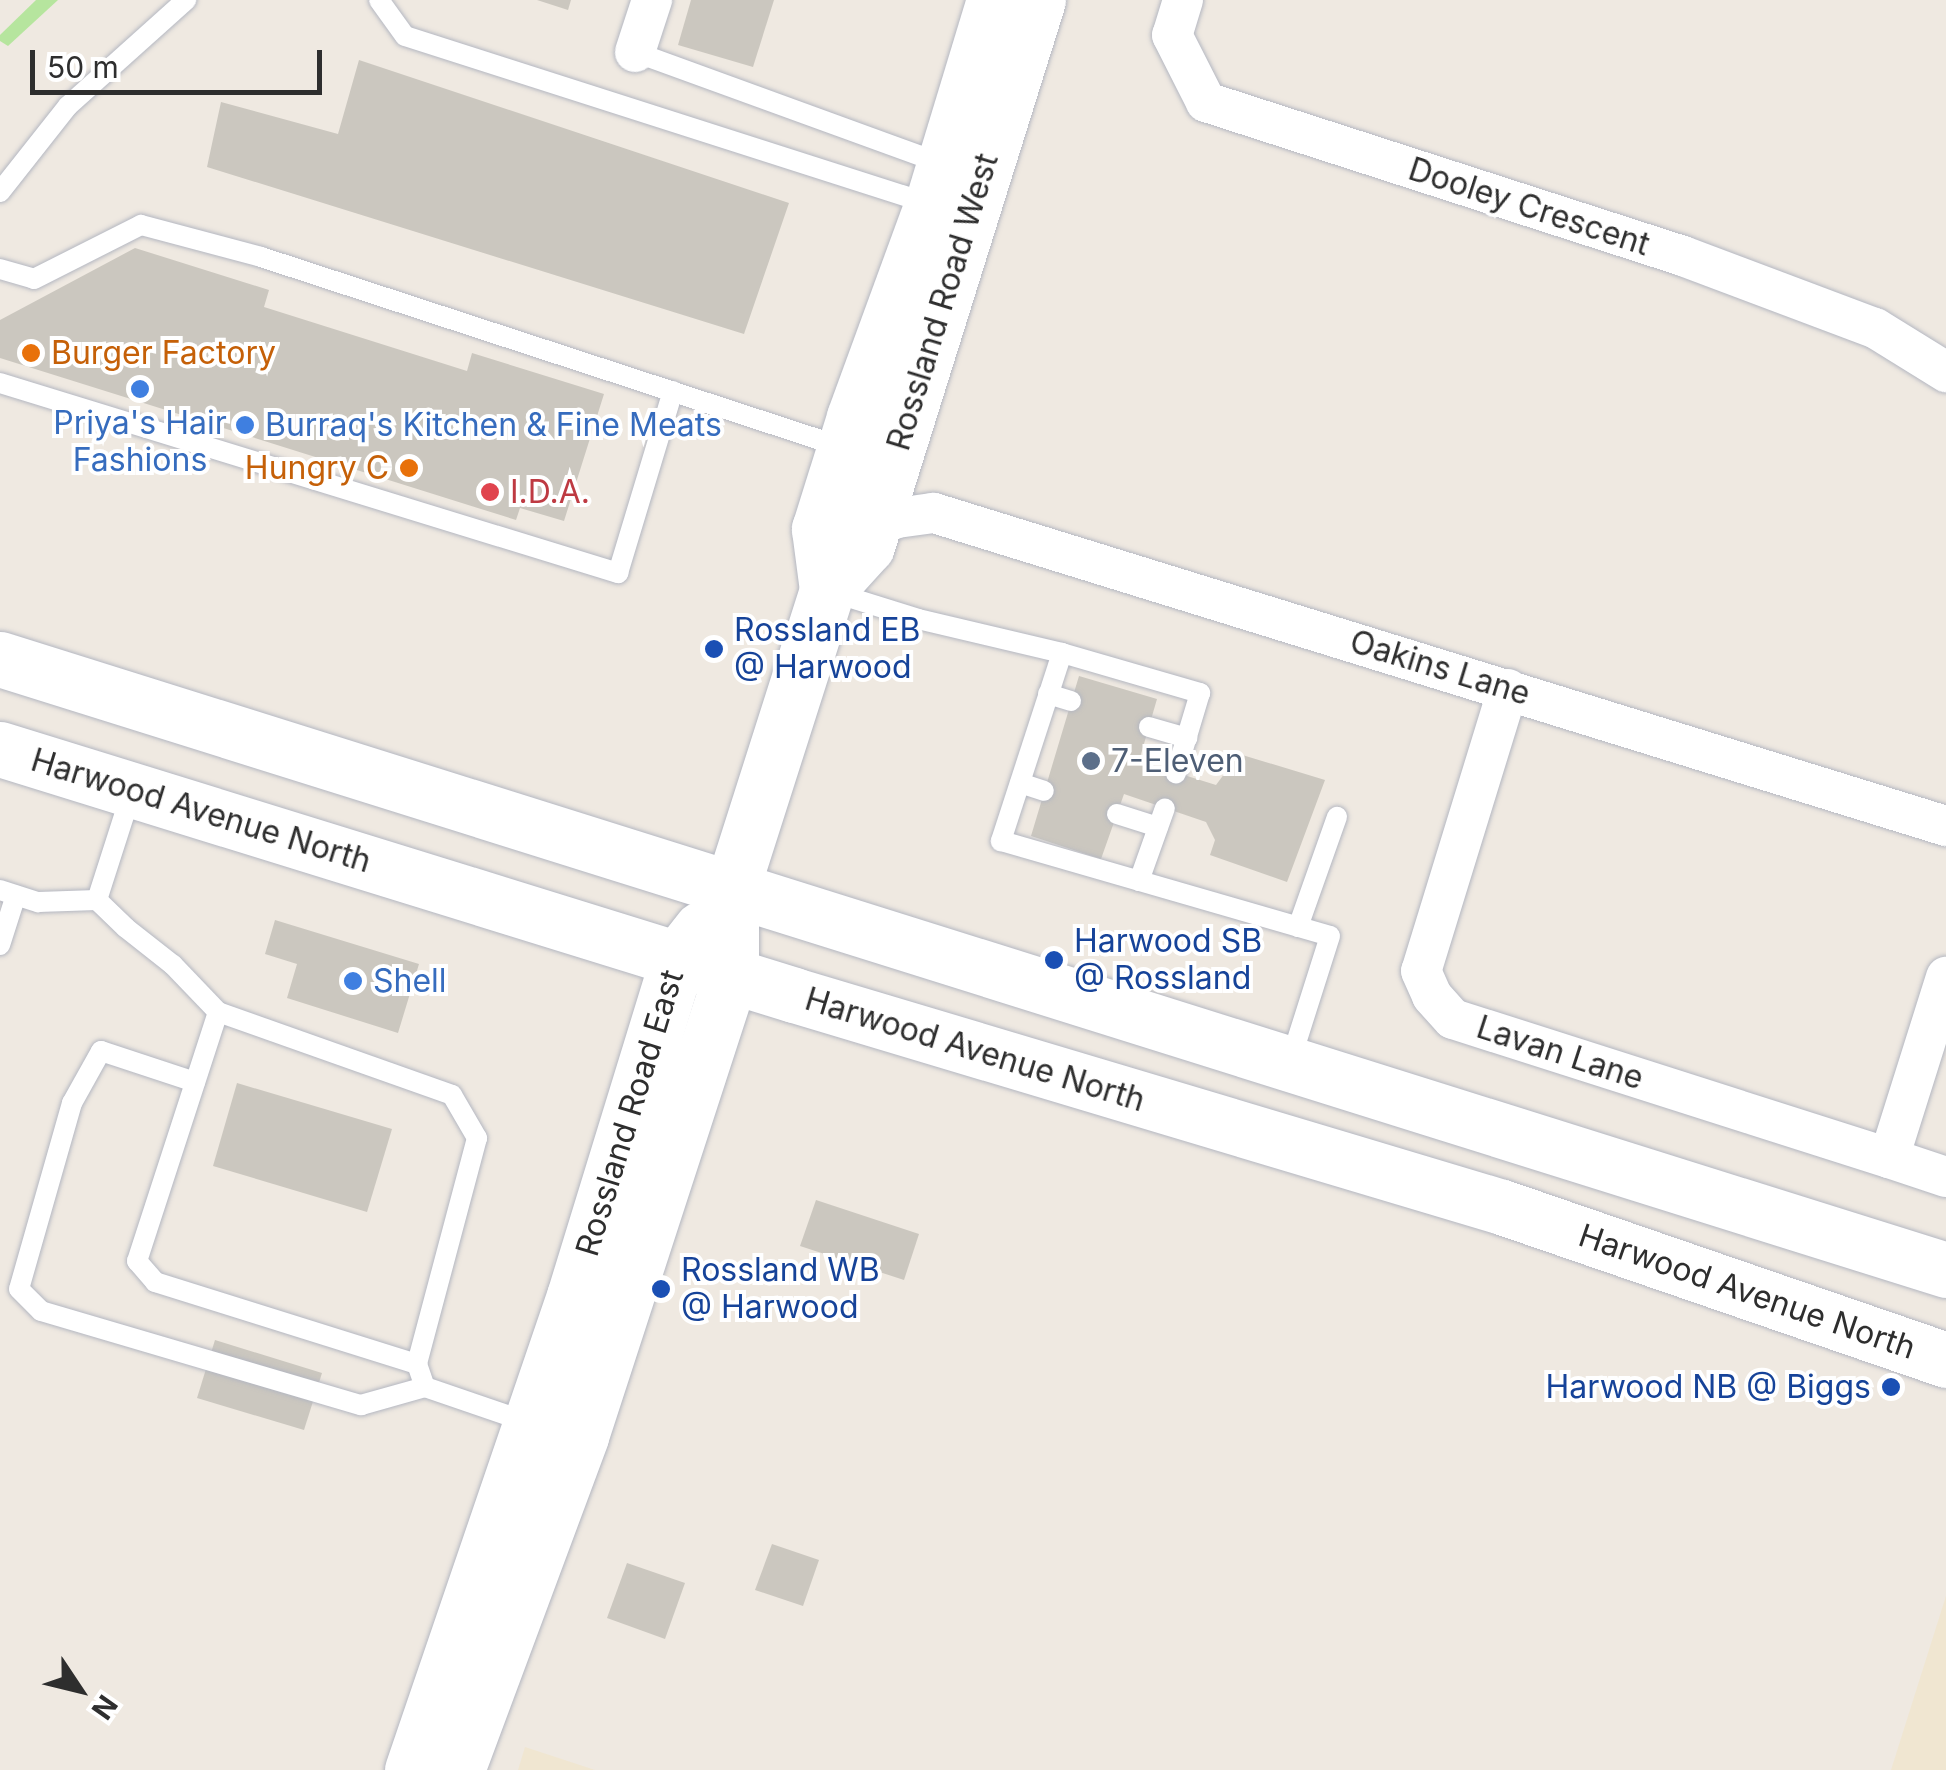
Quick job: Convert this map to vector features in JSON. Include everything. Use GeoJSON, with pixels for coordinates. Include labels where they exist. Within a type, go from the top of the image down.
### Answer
{"type":"FeatureCollection","features":[{"type":"Feature","properties":{"kind":"main road","name":"Rossland Road West"},"geometry":{"type":"LineString","coordinates":[[826,590],[868,546],[872,528],[870,452],[938,184],[994,0]]}},
{"type":"Feature","properties":{"kind":"main road","name":"Rossland Road West"},"geometry":{"type":"LineString","coordinates":[[731,891],[826,590],[819,529],[870,452],[1038,0]]}},
{"type":"Feature","properties":{"kind":"main road"},"geometry":{"type":"LineString","coordinates":[[0,659],[1946,1270]]}},
{"type":"Feature","properties":{"kind":"main road","name":"Harwood Avenue North"},"geometry":{"type":"LineString","coordinates":[[0,748],[1502,1208],[1946,1360]]}},
{"type":"Feature","properties":{"kind":"main road","name":"Rossland Road East"},"geometry":{"type":"LineString","coordinates":[[412,1770],[574,1296],[678,958],[731,891]]}},
{"type":"Feature","properties":{"kind":"main road","name":"Rossland Road East"},"geometry":{"type":"LineString","coordinates":[[457,1770],[580,1436],[731,975],[731,891]]}},
{"type":"Feature","properties":{"kind":"street"},"geometry":{"type":"LineString","coordinates":[[635,52],[652,0]]}},
{"type":"Feature","properties":{"kind":"street","name":"Dooley Crescent"},"geometry":{"type":"LineString","coordinates":[[1183,0],[1172,35],[1206,102],[1684,256],[1875,328],[1946,372]]}},
{"type":"Feature","properties":{"kind":"street"},"geometry":{"type":"LineString","coordinates":[[870,452],[934,512]]}},
{"type":"Feature","properties":{"kind":"street","name":"Oakins Lane"},"geometry":{"type":"LineString","coordinates":[[872,528],[897,518],[934,512],[1946,826]]}},
{"type":"Feature","properties":{"kind":"street","name":"Lavan Lane"},"geometry":{"type":"LineString","coordinates":[[1508,688],[1422,972],[1432,996],[1453,1019],[1946,1177]]}},
{"type":"Feature","properties":{"kind":"street"},"geometry":{"type":"LineString","coordinates":[[1889,1158],[1946,976]]}},
{"type":"Feature","properties":{"kind":"lane"},"geometry":{"type":"LineString","coordinates":[[0,192],[68,106],[186,0]]}},
{"type":"Feature","properties":{"kind":"lane"},"geometry":{"type":"LineString","coordinates":[[380,0],[406,36],[938,184]]}},
{"type":"Feature","properties":{"kind":"lane"},"geometry":{"type":"LineString","coordinates":[[635,52],[938,184]]}},
{"type":"Feature","properties":{"kind":"lane"},"geometry":{"type":"LineString","coordinates":[[0,270],[34,279],[141,225],[261,257],[870,452]]}},
{"type":"Feature","properties":{"kind":"lane"},"geometry":{"type":"LineString","coordinates":[[0,383],[618,573],[673,390]]}},
{"type":"Feature","properties":{"kind":"lane"},"geometry":{"type":"LineString","coordinates":[[826,590],[918,619],[1062,653],[1200,693],[1176,773]]}},
{"type":"Feature","properties":{"kind":"lane"},"geometry":{"type":"LineString","coordinates":[[1062,653],[1001,842],[1330,936],[1289,1064]]}},
{"type":"Feature","properties":{"kind":"lane"},"geometry":{"type":"LineString","coordinates":[[1048,694],[1071,701]]}},
{"type":"Feature","properties":{"kind":"lane"},"geometry":{"type":"LineString","coordinates":[[1149,727],[1187,738]]}},
{"type":"Feature","properties":{"kind":"lane"},"geometry":{"type":"LineString","coordinates":[[1020,783],[1044,790]]}},
{"type":"Feature","properties":{"kind":"lane"},"geometry":{"type":"LineString","coordinates":[[97,900],[132,790]]}},
{"type":"Feature","properties":{"kind":"lane"},"geometry":{"type":"LineString","coordinates":[[1117,814],[1162,818],[1140,881]]}},
{"type":"Feature","properties":{"kind":"lane"},"geometry":{"type":"LineString","coordinates":[[1298,927],[1337,817]]}},
{"type":"Feature","properties":{"kind":"lane"},"geometry":{"type":"LineString","coordinates":[[0,945],[8,892],[38,902],[97,900],[172,965],[218,1012],[452,1095],[477,1138],[417,1364],[424,1387]]}},
{"type":"Feature","properties":{"kind":"lane"},"geometry":{"type":"LineString","coordinates":[[218,1012],[136,1261],[155,1282],[417,1364]]}},
{"type":"Feature","properties":{"kind":"lane"},"geometry":{"type":"LineString","coordinates":[[196,1082],[101,1052],[72,1103],[19,1288],[41,1312],[361,1405],[424,1387],[529,1422]]}},
{"type":"Feature","properties":{"kind":"shaded area"},"geometry":{"type":"Polygon","coordinates":[[[1946,1596],[1946,1770],[1891,1770],[1946,1596]]]}},
{"type":"Feature","properties":{"kind":"shaded area"},"geometry":{"type":"Polygon","coordinates":[[[525,1747],[595,1770],[518,1770],[525,1747]]]}},
{"type":"Feature","properties":{"kind":"green space"},"geometry":{"type":"Polygon","coordinates":[[[36,0],[58,0],[8,46],[0,41],[0,35],[36,0]]]}},
{"type":"Feature","properties":{"kind":"building"},"geometry":{"type":"Polygon","coordinates":[[[537,0],[571,0],[568,10],[537,0]]]}},
{"type":"Feature","properties":{"kind":"building"},"geometry":{"type":"Polygon","coordinates":[[[691,0],[774,0],[753,67],[678,45],[691,0]]]}},
{"type":"Feature","properties":{"kind":"building"},"geometry":{"type":"Polygon","coordinates":[[[359,60],[789,203],[744,334],[207,167],[221,102],[338,134],[359,60]]]}},
{"type":"Feature","properties":{"kind":"building"},"geometry":{"type":"Polygon","coordinates":[[[135,248],[269,290],[264,307],[467,371],[472,353],[604,394],[564,521],[520,508],[516,520],[0,358],[0,320],[135,248]]]}},
{"type":"Feature","properties":{"kind":"building"},"geometry":{"type":"Polygon","coordinates":[[[1079,676],[1157,699],[1139,761],[1216,785],[1239,754],[1325,780],[1287,882],[1210,855],[1215,840],[1206,822],[1124,794],[1101,859],[1031,836],[1079,676]]]}},
{"type":"Feature","properties":{"kind":"building","name":"Shell"},"geometry":{"type":"Polygon","coordinates":[[[275,920],[419,964],[398,1033],[287,998],[297,964],[265,954],[275,920]]]}},
{"type":"Feature","properties":{"kind":"building"},"geometry":{"type":"Polygon","coordinates":[[[237,1083],[392,1129],[367,1212],[213,1166],[237,1083]]]}},
{"type":"Feature","properties":{"kind":"building"},"geometry":{"type":"Polygon","coordinates":[[[816,1200],[919,1234],[904,1280],[800,1246],[816,1200]]]}},
{"type":"Feature","properties":{"kind":"building"},"geometry":{"type":"Polygon","coordinates":[[[215,1340],[322,1373],[304,1430],[197,1398],[215,1340]]]}},
{"type":"Feature","properties":{"kind":"building"},"geometry":{"type":"Polygon","coordinates":[[[772,1544],[819,1560],[803,1606],[755,1590],[772,1544]]]}},
{"type":"Feature","properties":{"kind":"building"},"geometry":{"type":"Polygon","coordinates":[[[627,1563],[685,1583],[665,1639],[607,1618],[627,1563]]]}},
{"type":"Feature","properties":{"kind":"place","name":"Burger Factory"},"geometry":{"type":"Point","coordinates":[31,353]}},
{"type":"Feature","properties":{"kind":"place","name":"Priya's Hair Fashions"},"geometry":{"type":"Point","coordinates":[140,389]}},
{"type":"Feature","properties":{"kind":"place","name":"Burraq's Kitchen & Fine Meats"},"geometry":{"type":"Point","coordinates":[245,425]}},
{"type":"Feature","properties":{"kind":"place","name":"Hungry C"},"geometry":{"type":"Point","coordinates":[409,468]}},
{"type":"Feature","properties":{"kind":"place","name":"I.D.A."},"geometry":{"type":"Point","coordinates":[490,492]}},
{"type":"Feature","properties":{"kind":"place","name":"Rossland EB @ Harwood"},"geometry":{"type":"Point","coordinates":[714,649]}},
{"type":"Feature","properties":{"kind":"place","name":"7-Eleven"},"geometry":{"type":"Point","coordinates":[1091,761]}},
{"type":"Feature","properties":{"kind":"place","name":"Harwood SB @ Rossland"},"geometry":{"type":"Point","coordinates":[1054,960]}},
{"type":"Feature","properties":{"kind":"place","name":"Shell"},"geometry":{"type":"Point","coordinates":[353,981]}},
{"type":"Feature","properties":{"kind":"place","name":"Rossland WB @ Harwood"},"geometry":{"type":"Point","coordinates":[661,1289]}},
{"type":"Feature","properties":{"kind":"place","name":"Harwood NB @ Biggs"},"geometry":{"type":"Point","coordinates":[1891,1387]}}]}
